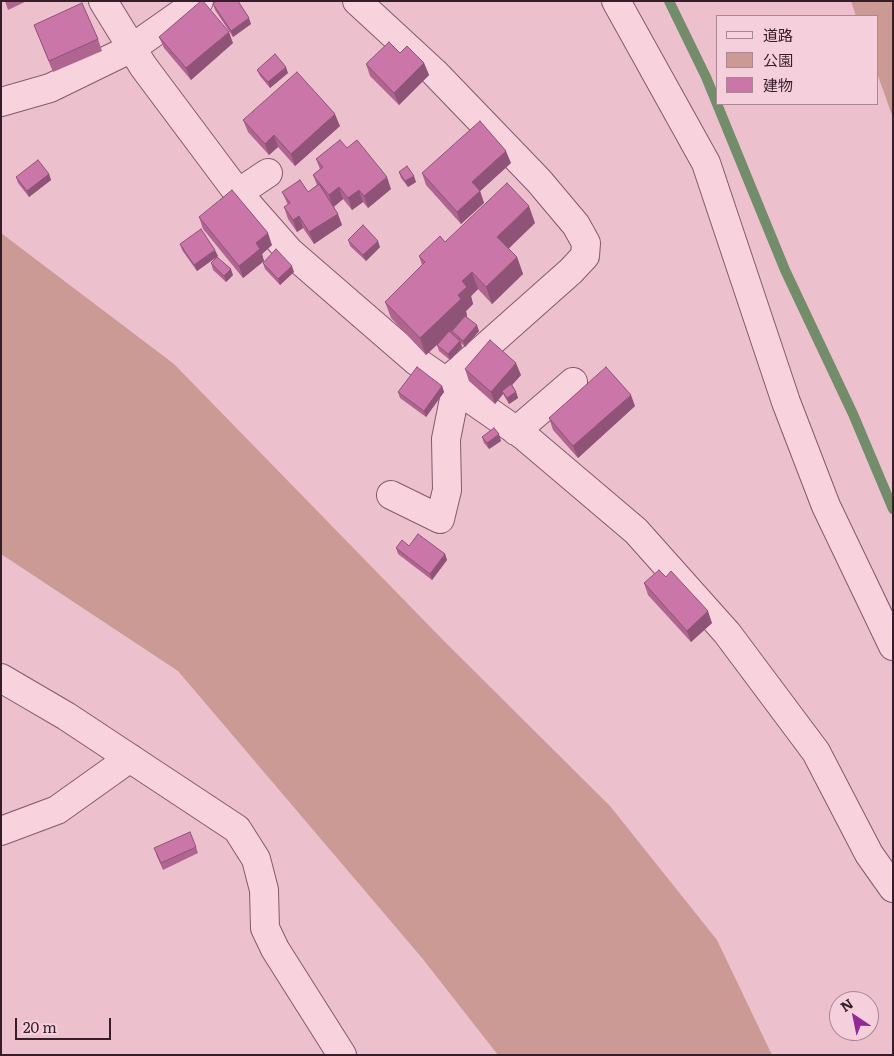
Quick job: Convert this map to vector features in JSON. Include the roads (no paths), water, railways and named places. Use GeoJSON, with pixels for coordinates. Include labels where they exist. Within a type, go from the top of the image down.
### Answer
{"type":"FeatureCollection","features":[{"type":"Feature","properties":{"kind":"street"},"geometry":{"type":"LineString","coordinates":[[103,1],[143,66],[238,193],[289,251],[416,361],[524,436],[636,531],[727,633],[816,752],[869,854],[893,888]]}},
{"type":"Feature","properties":{"kind":"street"},"geometry":{"type":"LineString","coordinates":[[1,102],[50,88],[132,48],[199,1]]}},
{"type":"Feature","properties":{"kind":"street"},"geometry":{"type":"LineString","coordinates":[[616,1],[706,163],[786,402],[826,506],[893,646]]}},
{"type":"Feature","properties":{"kind":"street"},"geometry":{"type":"LineString","coordinates":[[359,2],[435,73],[539,181],[576,225],[586,243],[585,256],[572,271],[451,385],[446,439],[448,490],[440,519],[391,495]]}},
{"type":"Feature","properties":{"kind":"street"},"geometry":{"type":"LineString","coordinates":[[238,193],[268,173]]}},
{"type":"Feature","properties":{"kind":"street"},"geometry":{"type":"LineString","coordinates":[[516,432],[573,382]]}},
{"type":"Feature","properties":{"kind":"street"},"geometry":{"type":"LineString","coordinates":[[1,678],[130,758],[237,829],[256,859],[264,890],[266,928],[275,949],[342,1055]]}},
{"type":"Feature","properties":{"kind":"street"},"geometry":{"type":"LineString","coordinates":[[1,831],[57,810],[130,758]]}},
{"type":"Feature","properties":{"kind":"waterway"},"geometry":{"type":"LineString","coordinates":[[669,1],[716,101]]}},
{"type":"Feature","properties":{"kind":"waterway"},"geometry":{"type":"LineString","coordinates":[[717,105],[785,270],[853,414],[893,509]]}}]}
